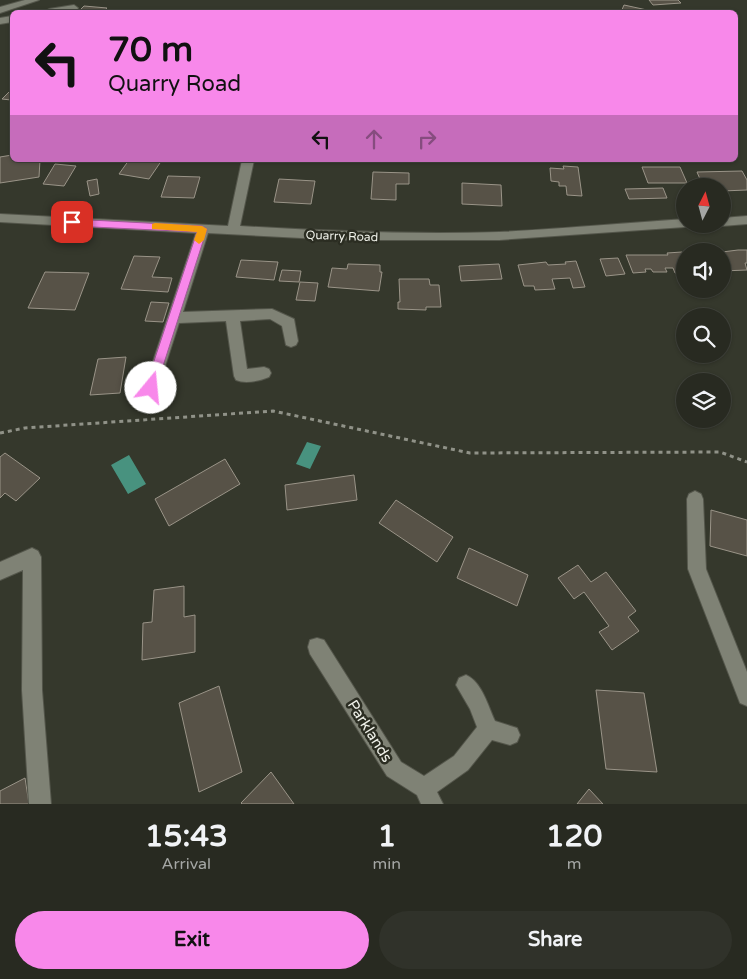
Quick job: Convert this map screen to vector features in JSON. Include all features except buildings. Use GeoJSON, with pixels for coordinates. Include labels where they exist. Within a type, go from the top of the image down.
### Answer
{"type":"FeatureCollection","features":[{"type":"Feature","properties":{"kind":"street"},"geometry":{"type":"LineString","coordinates":[[0,1],[4,0]]}},
{"type":"Feature","properties":{"kind":"street"},"geometry":{"type":"LineString","coordinates":[[0,10],[35,0]]}},
{"type":"Feature","properties":{"kind":"street"},"geometry":{"type":"LineString","coordinates":[[62,10],[74,8]]}},
{"type":"Feature","properties":{"kind":"street"},"geometry":{"type":"LineString","coordinates":[[233,231],[248,162]]}},
{"type":"Feature","properties":{"kind":"street","name":"Quarry Road"},"geometry":{"type":"LineString","coordinates":[[0,218],[340,236],[421,237],[498,236],[676,224]]}},
{"type":"Feature","properties":{"kind":"street"},"geometry":{"type":"LineString","coordinates":[[731,221],[747,220]]}},
{"type":"Feature","properties":{"kind":"street"},"geometry":{"type":"LineString","coordinates":[[151,388],[202,229]]}},
{"type":"Feature","properties":{"kind":"street"},"geometry":{"type":"LineString","coordinates":[[173,318],[272,314],[289,322],[292,341]]}},
{"type":"Feature","properties":{"kind":"street"},"geometry":{"type":"LineString","coordinates":[[232,316],[241,376],[264,373]]}},
{"type":"Feature","properties":{"kind":"street"},"geometry":{"type":"LineString","coordinates":[[695,499],[698,569],[747,696]]}},
{"type":"Feature","properties":{"kind":"street"},"geometry":{"type":"LineString","coordinates":[[0,571],[32,557],[32,690],[40,804]]}},
{"type":"Feature","properties":{"kind":"street","name":"Parklands"},"geometry":{"type":"LineString","coordinates":[[317,647],[394,769],[428,796]]}},
{"type":"Feature","properties":{"kind":"street"},"geometry":{"type":"LineString","coordinates":[[466,685],[477,702],[488,729]]}},
{"type":"Feature","properties":{"kind":"street"},"geometry":{"type":"LineString","coordinates":[[428,796],[461,762],[488,729]]}},
{"type":"Feature","properties":{"kind":"street"},"geometry":{"type":"LineString","coordinates":[[488,729],[510,734]]}},
{"type":"Feature","properties":{"kind":"path"},"geometry":{"type":"LineString","coordinates":[[0,433],[25,428],[274,411],[470,453],[720,452],[747,462]]}},
{"type":"Feature","properties":{"kind":"water"},"geometry":{"type":"Polygon","coordinates":[[[307,442],[321,446],[310,469],[296,464],[307,442]]]}},
{"type":"Feature","properties":{"kind":"water"},"geometry":{"type":"Polygon","coordinates":[[[129,455],[146,484],[128,494],[111,465],[129,455]]]}},
{"type":"Feature","properties":{"kind":"slow traffic"},"geometry":{"type":"LineString","coordinates":[[155,227],[202,229],[199,240]]}},
{"type":"Feature","properties":{"kind":"route"},"geometry":{"type":"LineString","coordinates":[[72,222],[202,229],[151,388]]}}]}
